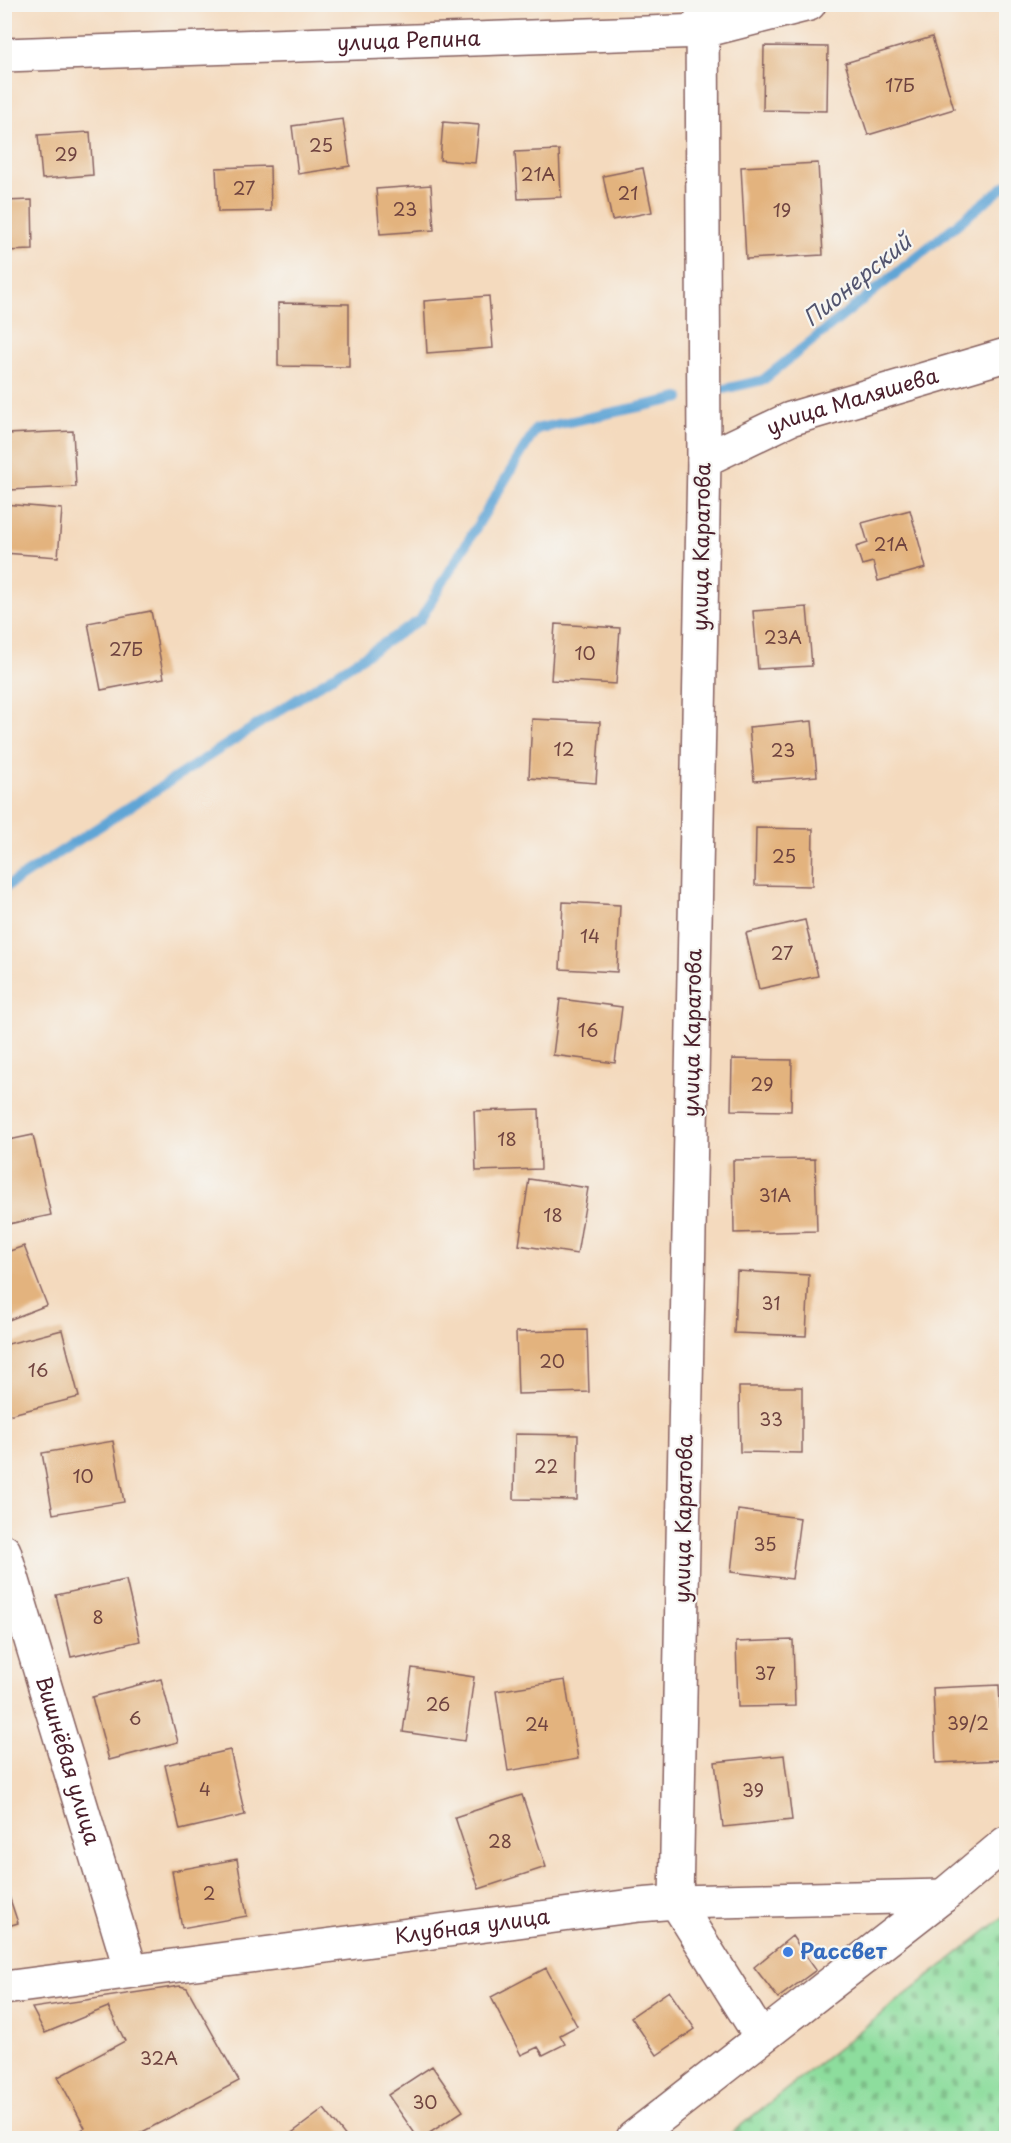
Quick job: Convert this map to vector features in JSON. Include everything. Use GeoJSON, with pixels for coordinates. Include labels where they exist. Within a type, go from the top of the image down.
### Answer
{"type":"FeatureCollection","features":[{"type":"Feature","properties":{"kind":"street","name":"улица Репина"},"geometry":{"type":"LineString","coordinates":[[4,55],[703,18],[809,4]]}},
{"type":"Feature","properties":{"kind":"street","name":"улица Каратова"},"geometry":{"type":"LineString","coordinates":[[676,1902],[704,460],[703,18]]}},
{"type":"Feature","properties":{"kind":"street","name":"улица Маляшева"},"geometry":{"type":"LineString","coordinates":[[704,460],[790,418],[1006,355]]}},
{"type":"Feature","properties":{"kind":"street","name":"Вишнёвая улица"},"geometry":{"type":"LineString","coordinates":[[4,1551],[131,1971]]}},
{"type":"Feature","properties":{"kind":"street"},"geometry":{"type":"LineString","coordinates":[[633,2139],[943,1896],[1006,1843]]}},
{"type":"Feature","properties":{"kind":"street","name":"Клубная улица"},"geometry":{"type":"LineString","coordinates":[[4,1988],[676,1902],[943,1896]]}},
{"type":"Feature","properties":{"kind":"street"},"geometry":{"type":"LineString","coordinates":[[676,1902],[761,2037]]}},
{"type":"Feature","properties":{"kind":"green space"},"geometry":{"type":"Polygon","coordinates":[[[1006,1915],[1006,2138],[725,2138],[1006,1915]]]}},
{"type":"Feature","properties":{"kind":"building"},"geometry":{"type":"Polygon","coordinates":[[[932,37],[954,109],[868,135],[845,63],[932,37]]]}},
{"type":"Feature","properties":{"kind":"building"},"geometry":{"type":"Polygon","coordinates":[[[764,46],[828,47],[827,111],[763,110],[764,46]]]}},
{"type":"Feature","properties":{"kind":"building"},"geometry":{"type":"Polygon","coordinates":[[[343,119],[350,166],[298,174],[292,126],[343,119]]]}},
{"type":"Feature","properties":{"kind":"building"},"geometry":{"type":"Polygon","coordinates":[[[443,122],[479,125],[475,163],[440,160],[443,122]]]}},
{"type":"Feature","properties":{"kind":"building"},"geometry":{"type":"Polygon","coordinates":[[[90,132],[93,175],[42,179],[38,135],[90,132]]]}},
{"type":"Feature","properties":{"kind":"building"},"geometry":{"type":"Polygon","coordinates":[[[559,150],[561,197],[518,199],[515,152],[559,150]]]}},
{"type":"Feature","properties":{"kind":"building"},"geometry":{"type":"Polygon","coordinates":[[[818,163],[823,255],[746,259],[741,167],[818,163]]]}},
{"type":"Feature","properties":{"kind":"building"},"geometry":{"type":"Polygon","coordinates":[[[270,166],[271,211],[218,212],[216,168],[270,166]]]}},
{"type":"Feature","properties":{"kind":"building"},"geometry":{"type":"Polygon","coordinates":[[[643,168],[652,212],[612,220],[603,176],[643,168]]]}},
{"type":"Feature","properties":{"kind":"building"},"geometry":{"type":"Polygon","coordinates":[[[431,185],[434,230],[380,234],[376,189],[431,185]]]}},
{"type":"Feature","properties":{"kind":"building"},"geometry":{"type":"Polygon","coordinates":[[[32,200],[33,250],[4,251],[4,201],[32,200]]]}},
{"type":"Feature","properties":{"kind":"building"},"geometry":{"type":"Polygon","coordinates":[[[489,296],[493,348],[427,353],[424,301],[489,296]]]}},
{"type":"Feature","properties":{"kind":"building"},"geometry":{"type":"Polygon","coordinates":[[[278,303],[349,304],[349,367],[278,366],[278,303]]]}},
{"type":"Feature","properties":{"kind":"building"},"geometry":{"type":"Polygon","coordinates":[[[73,431],[76,487],[9,490],[7,434],[73,431]]]}},
{"type":"Feature","properties":{"kind":"building"},"geometry":{"type":"Polygon","coordinates":[[[4,504],[62,509],[58,557],[4,553],[4,504]]]}},
{"type":"Feature","properties":{"kind":"building"},"geometry":{"type":"Polygon","coordinates":[[[910,510],[926,568],[878,581],[873,562],[862,565],[856,547],[868,543],[862,523],[910,510]]]}},
{"type":"Feature","properties":{"kind":"building"},"geometry":{"type":"Polygon","coordinates":[[[807,607],[812,666],[758,669],[753,611],[807,607]]]}},
{"type":"Feature","properties":{"kind":"building"},"geometry":{"type":"Polygon","coordinates":[[[151,611],[164,678],[101,690],[88,623],[151,611]]]}},
{"type":"Feature","properties":{"kind":"building"},"geometry":{"type":"Polygon","coordinates":[[[555,624],[620,628],[616,684],[551,680],[555,624]]]}},
{"type":"Feature","properties":{"kind":"building"},"geometry":{"type":"Polygon","coordinates":[[[532,719],[600,722],[596,783],[529,778],[532,719]]]}},
{"type":"Feature","properties":{"kind":"building"},"geometry":{"type":"Polygon","coordinates":[[[812,721],[817,776],[754,781],[749,727],[812,721]]]}},
{"type":"Feature","properties":{"kind":"building"},"geometry":{"type":"Polygon","coordinates":[[[756,828],[813,829],[812,886],[755,885],[756,828]]]}},
{"type":"Feature","properties":{"kind":"building"},"geometry":{"type":"Polygon","coordinates":[[[563,902],[620,905],[617,972],[560,969],[563,902]]]}},
{"type":"Feature","properties":{"kind":"building"},"geometry":{"type":"Polygon","coordinates":[[[805,920],[818,976],[759,989],[746,933],[805,920]]]}},
{"type":"Feature","properties":{"kind":"building"},"geometry":{"type":"Polygon","coordinates":[[[560,999],[622,1007],[615,1063],[553,1055],[560,999]]]}},
{"type":"Feature","properties":{"kind":"building"},"geometry":{"type":"Polygon","coordinates":[[[732,1059],[792,1060],[791,1111],[731,1110],[732,1059]]]}},
{"type":"Feature","properties":{"kind":"building"},"geometry":{"type":"Polygon","coordinates":[[[539,1109],[541,1169],[476,1171],[474,1111],[539,1109]]]}},
{"type":"Feature","properties":{"kind":"building"},"geometry":{"type":"Polygon","coordinates":[[[33,1135],[51,1215],[4,1225],[4,1141],[33,1135]]]}},
{"type":"Feature","properties":{"kind":"building"},"geometry":{"type":"Polygon","coordinates":[[[815,1159],[817,1231],[734,1233],[733,1160],[815,1159]]]}},
{"type":"Feature","properties":{"kind":"building"},"geometry":{"type":"Polygon","coordinates":[[[529,1179],[588,1188],[577,1254],[519,1245],[529,1179]]]}},
{"type":"Feature","properties":{"kind":"building"},"geometry":{"type":"Polygon","coordinates":[[[24,1246],[47,1305],[4,1322],[4,1253],[24,1246]]]}},
{"type":"Feature","properties":{"kind":"building"},"geometry":{"type":"Polygon","coordinates":[[[737,1271],[809,1275],[806,1336],[734,1333],[737,1271]]]}},
{"type":"Feature","properties":{"kind":"building"},"geometry":{"type":"Polygon","coordinates":[[[62,1330],[79,1397],[4,1416],[4,1345],[62,1330]]]}},
{"type":"Feature","properties":{"kind":"building"},"geometry":{"type":"Polygon","coordinates":[[[587,1330],[589,1392],[518,1394],[516,1332],[587,1330]]]}},
{"type":"Feature","properties":{"kind":"building"},"geometry":{"type":"Polygon","coordinates":[[[739,1387],[802,1387],[802,1453],[740,1452],[739,1387]]]}},
{"type":"Feature","properties":{"kind":"building"},"geometry":{"type":"Polygon","coordinates":[[[515,1434],[578,1435],[577,1500],[514,1499],[515,1434]]]}},
{"type":"Feature","properties":{"kind":"building"},"geometry":{"type":"Polygon","coordinates":[[[113,1441],[124,1502],[53,1514],[42,1453],[113,1441]]]}},
{"type":"Feature","properties":{"kind":"building"},"geometry":{"type":"Polygon","coordinates":[[[738,1510],[800,1518],[792,1579],[731,1572],[738,1510]]]}},
{"type":"Feature","properties":{"kind":"building"},"geometry":{"type":"Polygon","coordinates":[[[126,1580],[140,1641],[71,1657],[56,1595],[126,1580]]]}},
{"type":"Feature","properties":{"kind":"building"},"geometry":{"type":"Polygon","coordinates":[[[793,1640],[795,1706],[738,1707],[736,1642],[793,1640]]]}},
{"type":"Feature","properties":{"kind":"building"},"geometry":{"type":"Polygon","coordinates":[[[412,1668],[474,1677],[465,1741],[403,1732],[412,1668]]]}},
{"type":"Feature","properties":{"kind":"building"},"geometry":{"type":"Polygon","coordinates":[[[161,1679],[178,1742],[109,1760],[92,1697],[161,1679]]]}},
{"type":"Feature","properties":{"kind":"building"},"geometry":{"type":"Polygon","coordinates":[[[565,1680],[578,1759],[508,1771],[496,1691],[565,1680]]]}},
{"type":"Feature","properties":{"kind":"building"},"geometry":{"type":"Polygon","coordinates":[[[999,1685],[1003,1760],[936,1763],[933,1688],[999,1685]]]}},
{"type":"Feature","properties":{"kind":"building"},"geometry":{"type":"Polygon","coordinates":[[[230,1750],[245,1815],[180,1830],[165,1765],[230,1750]]]}},
{"type":"Feature","properties":{"kind":"building"},"geometry":{"type":"Polygon","coordinates":[[[784,1755],[792,1820],[723,1827],[715,1762],[784,1755]]]}},
{"type":"Feature","properties":{"kind":"building"},"geometry":{"type":"Polygon","coordinates":[[[522,1795],[546,1867],[479,1889],[455,1817],[522,1795]]]}},
{"type":"Feature","properties":{"kind":"building"},"geometry":{"type":"Polygon","coordinates":[[[237,1859],[247,1916],[182,1928],[172,1871],[237,1859]]]}},
{"type":"Feature","properties":{"kind":"building"},"geometry":{"type":"Polygon","coordinates":[[[5,1884],[18,1923],[5,1927],[5,1884]]]}},
{"type":"Feature","properties":{"kind":"building","name":"Рассвет"},"geometry":{"type":"Polygon","coordinates":[[[792,1936],[816,1970],[778,1998],[754,1967],[792,1936]]]}},
{"type":"Feature","properties":{"kind":"building"},"geometry":{"type":"Polygon","coordinates":[[[546,1968],[577,2026],[560,2035],[565,2044],[543,2055],[538,2047],[521,2055],[491,1997],[546,1968]]]}},
{"type":"Feature","properties":{"kind":"building"},"geometry":{"type":"Polygon","coordinates":[[[180,1986],[187,1988],[239,2081],[131,2138],[66,2138],[85,2128],[58,2077],[125,2041],[108,2007],[45,2033],[32,2008],[180,1986]]]}},
{"type":"Feature","properties":{"kind":"building"},"geometry":{"type":"Polygon","coordinates":[[[669,1991],[695,2029],[657,2055],[631,2017],[669,1991]]]}},
{"type":"Feature","properties":{"kind":"building"},"geometry":{"type":"Polygon","coordinates":[[[432,2066],[463,2111],[422,2138],[418,2138],[388,2095],[432,2066]]]}},
{"type":"Feature","properties":{"kind":"building"},"geometry":{"type":"Polygon","coordinates":[[[324,2109],[347,2138],[285,2138],[324,2109]]]}},
{"type":"Feature","properties":{"kind":"waterway","name":"Пионерский"},"geometry":{"type":"LineString","coordinates":[[724,389],[763,380],[1006,185]]}},
{"type":"Feature","properties":{"kind":"waterway"},"geometry":{"type":"LineString","coordinates":[[4,888],[420,620],[536,429],[680,398]]}},
{"type":"Feature","properties":{"kind":"place","name":"Рассвет"},"geometry":{"type":"Point","coordinates":[788,1952]}}]}
